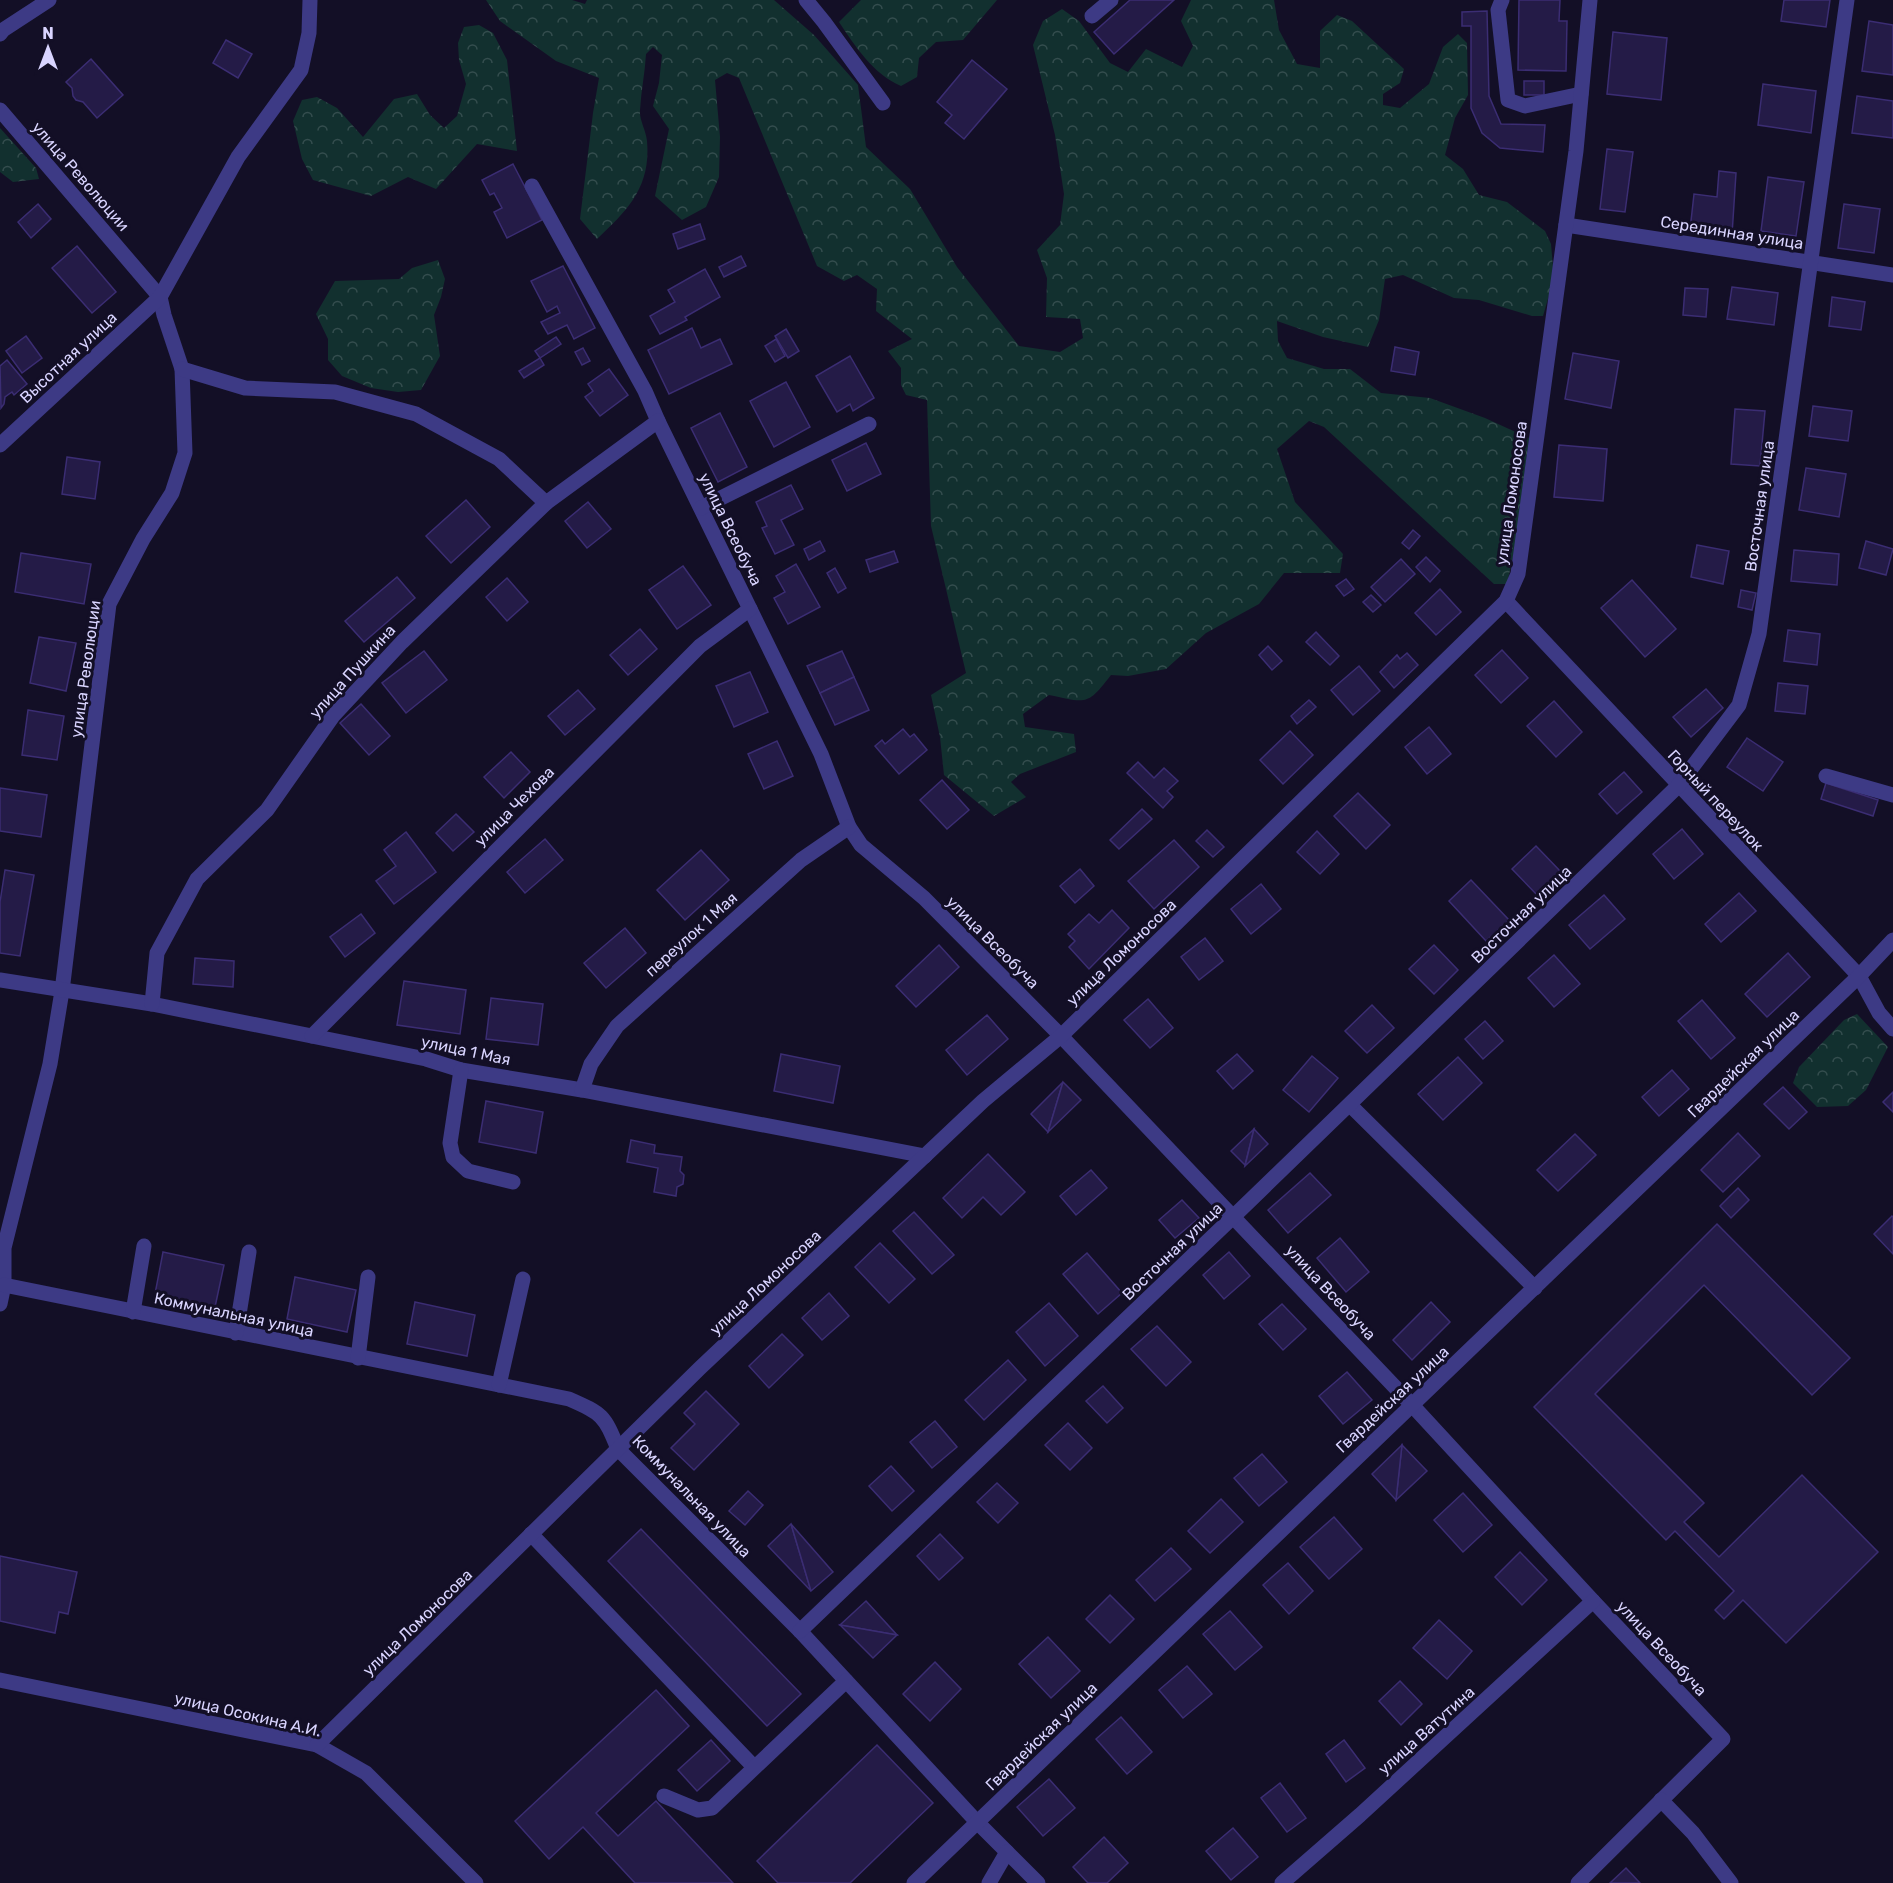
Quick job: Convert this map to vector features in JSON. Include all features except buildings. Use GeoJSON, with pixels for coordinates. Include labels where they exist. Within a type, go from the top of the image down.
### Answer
{"type":"FeatureCollection","features":[{"type":"Feature","properties":{"kind":"street"},"geometry":{"type":"LineString","coordinates":[[0,34],[49,0]]}},
{"type":"Feature","properties":{"kind":"street","name":"Высотная улица"},"geometry":{"type":"LineString","coordinates":[[0,445],[160,297],[238,157],[301,70],[309,33],[310,0]]}},
{"type":"Feature","properties":{"kind":"street"},"geometry":{"type":"LineString","coordinates":[[806,0],[883,103]]}},
{"type":"Feature","properties":{"kind":"street"},"geometry":{"type":"LineString","coordinates":[[1092,16],[1111,0]]}},
{"type":"Feature","properties":{"kind":"street"},"geometry":{"type":"LineString","coordinates":[[1502,0],[1498,10],[1508,100],[1525,106],[1581,94]]}},
{"type":"Feature","properties":{"kind":"street","name":"улица Ломоносова"},"geometry":{"type":"LineString","coordinates":[[317,1744],[700,1368],[983,1101],[1061,1036],[1506,601],[1518,574],[1566,225],[1590,0]]}},
{"type":"Feature","properties":{"kind":"street","name":"Восточная улица"},"geometry":{"type":"LineString","coordinates":[[800,1631],[1350,1105],[1678,786],[1739,705],[1759,634],[1847,0]]}},
{"type":"Feature","properties":{"kind":"street","name":"улица Революции"},"geometry":{"type":"LineString","coordinates":[[0,110],[160,297],[182,369],[185,453],[172,493],[143,539],[109,604],[62,991],[50,1064],[5,1225],[4,1285],[0,1304]]}},
{"type":"Feature","properties":{"kind":"street","name":"улица Всеобуча"},"geometry":{"type":"LineString","coordinates":[[532,186],[645,391],[821,754],[849,826],[861,845],[924,898],[1061,1036],[1234,1216],[1723,1738],[1661,1800]]}},
{"type":"Feature","properties":{"kind":"street","name":"Серединная улица"},"geometry":{"type":"LineString","coordinates":[[1566,225],[1893,275]]}},
{"type":"Feature","properties":{"kind":"street"},"geometry":{"type":"LineString","coordinates":[[182,369],[245,388],[335,392],[416,414],[499,459],[546,502]]}},
{"type":"Feature","properties":{"kind":"street","name":"улица Пушкина"},"geometry":{"type":"LineString","coordinates":[[152,1004],[157,953],[197,879],[267,810],[333,716],[402,642],[546,502],[658,421]]}},
{"type":"Feature","properties":{"kind":"street"},"geometry":{"type":"LineString","coordinates":[[700,508],[869,424]]}},
{"type":"Feature","properties":{"kind":"street","name":"Горный переулок"},"geometry":{"type":"LineString","coordinates":[[1506,601],[1859,976],[1879,1013],[1893,1029]]}},
{"type":"Feature","properties":{"kind":"street","name":"улица Чехова"},"geometry":{"type":"LineString","coordinates":[[312,1036],[700,646],[750,609]]}},
{"type":"Feature","properties":{"kind":"street"},"geometry":{"type":"LineString","coordinates":[[1826,776],[1893,795]]}},
{"type":"Feature","properties":{"kind":"street","name":"переулок 1 Мая"},"geometry":{"type":"LineString","coordinates":[[582,1090],[591,1064],[617,1026],[801,860],[849,826]]}},
{"type":"Feature","properties":{"kind":"street","name":"Гвардейская улица"},"geometry":{"type":"LineString","coordinates":[[914,1883],[1859,976],[1893,940]]}},
{"type":"Feature","properties":{"kind":"street","name":"улица 1 Мая"},"geometry":{"type":"LineString","coordinates":[[0,980],[152,1004],[426,1059],[461,1070],[582,1090],[925,1156]]}},
{"type":"Feature","properties":{"kind":"street"},"geometry":{"type":"LineString","coordinates":[[461,1070],[450,1143],[453,1157],[468,1171],[513,1182]]}},
{"type":"Feature","properties":{"kind":"street"},"geometry":{"type":"LineString","coordinates":[[1350,1105],[1535,1288]]}},
{"type":"Feature","properties":{"kind":"street"},"geometry":{"type":"LineString","coordinates":[[133,1311],[144,1246]]}},
{"type":"Feature","properties":{"kind":"street"},"geometry":{"type":"LineString","coordinates":[[236,1333],[249,1252]]}},
{"type":"Feature","properties":{"kind":"street"},"geometry":{"type":"LineString","coordinates":[[358,1358],[368,1277]]}},
{"type":"Feature","properties":{"kind":"street"},"geometry":{"type":"LineString","coordinates":[[499,1385],[523,1279]]}},
{"type":"Feature","properties":{"kind":"street","name":"Коммунальная улица"},"geometry":{"type":"LineString","coordinates":[[4,1285],[569,1399],[593,1409],[606,1420],[618,1449],[800,1631],[977,1822],[1038,1883]]}},
{"type":"Feature","properties":{"kind":"street"},"geometry":{"type":"LineString","coordinates":[[531,1534],[754,1767]]}},
{"type":"Feature","properties":{"kind":"street","name":"улица Ватутина"},"geometry":{"type":"LineString","coordinates":[[1282,1883],[1360,1815],[1593,1601]]}},
{"type":"Feature","properties":{"kind":"street","name":"улица Осокина А.И."},"geometry":{"type":"LineString","coordinates":[[0,1680],[317,1744],[366,1773],[476,1883]]}},
{"type":"Feature","properties":{"kind":"street"},"geometry":{"type":"LineString","coordinates":[[664,1796],[698,1810],[712,1808],[846,1681]]}},
{"type":"Feature","properties":{"kind":"street"},"geometry":{"type":"LineString","coordinates":[[1578,1883],[1661,1800],[1693,1833],[1731,1883]]}},
{"type":"Feature","properties":{"kind":"street"},"geometry":{"type":"LineString","coordinates":[[989,1883],[1007,1852]]}},
{"type":"Feature","properties":{"kind":"green space"},"geometry":{"type":"Polygon","coordinates":[[[486,0],[572,0],[585,4],[587,0],[774,0],[814,35],[858,85],[866,147],[910,189],[957,267],[1019,346],[1060,352],[1083,338],[1080,319],[1046,317],[1047,278],[1037,250],[1060,225],[1064,194],[1055,135],[1033,45],[1043,21],[1062,9],[1079,21],[1110,63],[1128,72],[1146,49],[1182,67],[1193,46],[1181,21],[1191,0],[1274,0],[1279,30],[1297,64],[1320,68],[1320,31],[1337,15],[1352,21],[1404,69],[1400,83],[1383,94],[1383,105],[1400,108],[1429,84],[1443,47],[1458,34],[1467,43],[1468,95],[1455,118],[1445,155],[1463,169],[1479,195],[1507,202],[1545,231],[1551,244],[1554,278],[1543,316],[1532,316],[1479,300],[1454,298],[1403,275],[1385,279],[1379,320],[1368,347],[1323,337],[1277,321],[1278,341],[1287,358],[1324,369],[1350,369],[1381,393],[1430,398],[1485,418],[1529,438],[1515,548],[1507,584],[1494,584],[1324,427],[1309,421],[1277,449],[1295,502],[1343,554],[1340,573],[1284,573],[1259,604],[1206,633],[1166,669],[1128,676],[1111,675],[1097,692],[1085,700],[1071,700],[1049,695],[1023,714],[1025,727],[1074,734],[1076,752],[1020,774],[1011,782],[1026,797],[994,816],[944,775],[940,737],[931,695],[966,673],[931,526],[927,400],[906,395],[901,385],[901,368],[888,351],[912,339],[876,311],[877,289],[857,275],[844,281],[817,266],[739,78],[727,73],[715,80],[720,137],[719,177],[706,207],[682,220],[655,196],[669,129],[653,106],[659,83],[662,55],[653,47],[646,54],[640,110],[647,141],[645,172],[635,196],[618,218],[597,239],[580,219],[599,78],[556,61],[500,21],[486,0]]]}},
{"type":"Feature","properties":{"kind":"green space"},"geometry":{"type":"Polygon","coordinates":[[[861,0],[997,0],[963,40],[936,42],[919,58],[917,77],[901,86],[873,67],[839,22],[861,0]]]}},
{"type":"Feature","properties":{"kind":"green space"},"geometry":{"type":"Polygon","coordinates":[[[479,25],[493,33],[507,60],[517,151],[477,144],[436,189],[408,177],[371,196],[313,180],[302,159],[293,121],[302,100],[317,97],[337,108],[363,137],[394,99],[417,94],[430,115],[444,128],[457,116],[466,84],[459,60],[458,43],[464,27],[479,25]]]}},
{"type":"Feature","properties":{"kind":"green space"},"geometry":{"type":"Polygon","coordinates":[[[0,128],[36,168],[39,179],[13,182],[0,172],[0,128]]]}},
{"type":"Feature","properties":{"kind":"green space"},"geometry":{"type":"Polygon","coordinates":[[[438,260],[445,279],[434,315],[440,356],[421,390],[398,392],[371,388],[342,376],[328,360],[328,339],[316,314],[335,281],[399,279],[412,268],[438,260]]]}},
{"type":"Feature","properties":{"kind":"green space"},"geometry":{"type":"Polygon","coordinates":[[[1857,1014],[1888,1047],[1866,1090],[1848,1106],[1817,1107],[1793,1083],[1799,1067],[1844,1020],[1857,1014]]]}}]}
